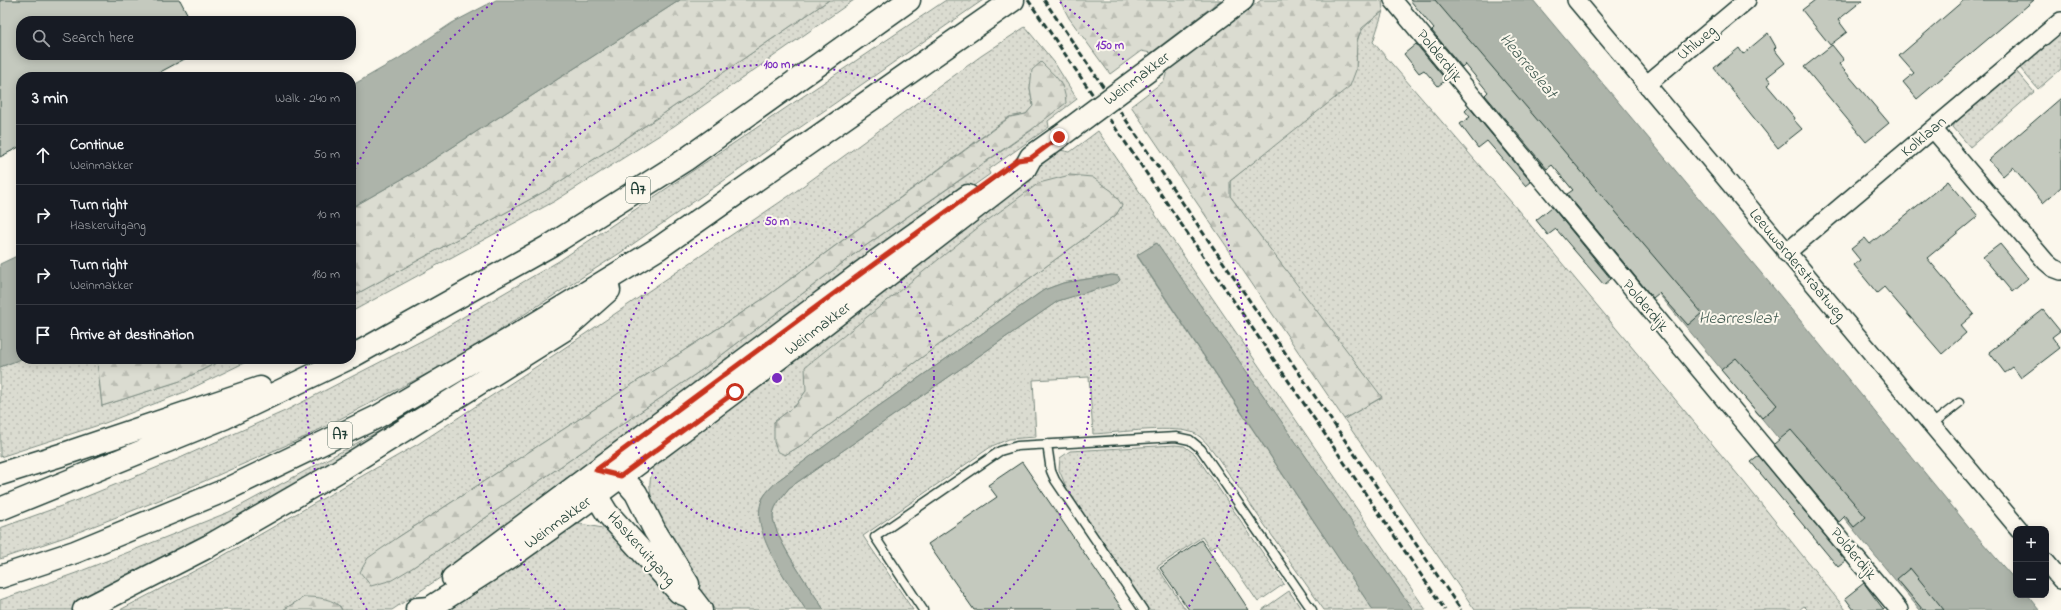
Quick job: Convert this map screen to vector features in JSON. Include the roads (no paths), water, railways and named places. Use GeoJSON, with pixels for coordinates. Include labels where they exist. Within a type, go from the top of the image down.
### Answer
{"type":"FeatureCollection","features":[{"type":"Feature","properties":{"kind":"main road","name":"A7"},"geometry":{"type":"LineString","coordinates":[[356,354],[551,245],[685,160],[909,0]]}},
{"type":"Feature","properties":{"kind":"main road","name":"A7"},"geometry":{"type":"LineString","coordinates":[[0,577],[75,552],[221,492],[379,416],[517,335],[659,248],[1013,0]]}},
{"type":"Feature","properties":{"kind":"main road","name":"Weinmakker"},"geometry":{"type":"LineString","coordinates":[[417,610],[430,608],[483,575],[596,495],[966,216],[1024,170],[1031,158],[1242,0]]}},
{"type":"Feature","properties":{"kind":"main road","name":"Weinmakker"},"geometry":{"type":"LineString","coordinates":[[417,610],[425,598],[935,219],[1018,160],[1031,158]]}},
{"type":"Feature","properties":{"kind":"main road","name":"A7"},"geometry":{"type":"LineString","coordinates":[[84,610],[173,566],[235,531],[336,472],[504,368],[564,330],[659,248]]}},
{"type":"Feature","properties":{"kind":"main road","name":"A7"},"geometry":{"type":"LineString","coordinates":[[0,474],[331,364]]}},
{"type":"Feature","properties":{"kind":"main road","name":"A7"},"geometry":{"type":"LineString","coordinates":[[0,509],[224,418],[336,364]]}},
{"type":"Feature","properties":{"kind":"main road"},"geometry":{"type":"LineString","coordinates":[[596,470],[621,476]]}},
{"type":"Feature","properties":{"kind":"main road","name":"Haskeruitgang"},"geometry":{"type":"LineString","coordinates":[[596,470],[596,495],[607,512],[680,592],[696,603]]}},
{"type":"Feature","properties":{"kind":"main road","name":"Haskeruitgang"},"geometry":{"type":"LineString","coordinates":[[621,476],[636,493],[659,538],[690,587],[696,603]]}},
{"type":"Feature","properties":{"kind":"street","name":"Polderdijk"},"geometry":{"type":"LineString","coordinates":[[1393,0],[1899,610]]}},
{"type":"Feature","properties":{"kind":"street","name":"Leeuwarderstraatweg"},"geometry":{"type":"LineString","coordinates":[[1576,0],[2015,526]]}},
{"type":"Feature","properties":{"kind":"street","name":"Uhlweg"},"geometry":{"type":"LineString","coordinates":[[1646,85],[1747,0]]}},
{"type":"Feature","properties":{"kind":"street","name":"Kolklaan"},"geometry":{"type":"LineString","coordinates":[[1786,253],[1934,130],[2061,21]]}},
{"type":"Feature","properties":{"kind":"street"},"geometry":{"type":"LineString","coordinates":[[1934,130],[2046,262],[2053,268],[2061,271]]}},
{"type":"Feature","properties":{"kind":"street"},"geometry":{"type":"LineString","coordinates":[[2049,566],[2061,580]]}},
{"type":"Feature","properties":{"kind":"lane"},"geometry":{"type":"LineString","coordinates":[[1931,425],[1959,403]]}},
{"type":"Feature","properties":{"kind":"lane"},"geometry":{"type":"LineString","coordinates":[[923,610],[875,537],[1000,451],[1017,446],[1176,437],[1190,440],[1201,448],[1312,610]]}},
{"type":"Feature","properties":{"kind":"lane"},"geometry":{"type":"LineString","coordinates":[[1047,444],[1051,471],[1055,480],[1143,610]]}},
{"type":"Feature","properties":{"kind":"water"},"geometry":{"type":"Polygon","coordinates":[[[496,0],[680,0],[411,174],[356,205],[356,83],[398,59],[452,23],[496,0]]]}},
{"type":"Feature","properties":{"kind":"water","name":"Hearresleat"},"geometry":{"type":"Polygon","coordinates":[[[1416,0],[1533,0],[1777,292],[1969,527],[2013,578],[2013,598],[2030,598],[2040,610],[1920,610],[1416,0]]]}},
{"type":"Feature","properties":{"kind":"water"},"geometry":{"type":"Polygon","coordinates":[[[1157,243],[1413,610],[1373,610],[1137,255],[1157,243]]]}},
{"type":"Feature","properties":{"kind":"water"},"geometry":{"type":"Polygon","coordinates":[[[16,256],[16,361],[0,367],[0,264],[16,256]]]}},
{"type":"Feature","properties":{"kind":"water"},"geometry":{"type":"Polygon","coordinates":[[[1112,275],[1118,276],[1120,280],[1117,283],[1058,301],[789,488],[777,504],[774,511],[774,524],[802,577],[824,610],[806,610],[772,555],[760,524],[760,509],[764,496],[776,482],[876,408],[1044,290],[1063,283],[1112,275]]]}},
{"type":"Feature","properties":{"kind":"railway"},"geometry":{"type":"LineString","coordinates":[[1028,0],[1445,610]]}},
{"type":"Feature","properties":{"kind":"railway"},"geometry":{"type":"LineString","coordinates":[[1044,0],[1461,610]]}}]}
